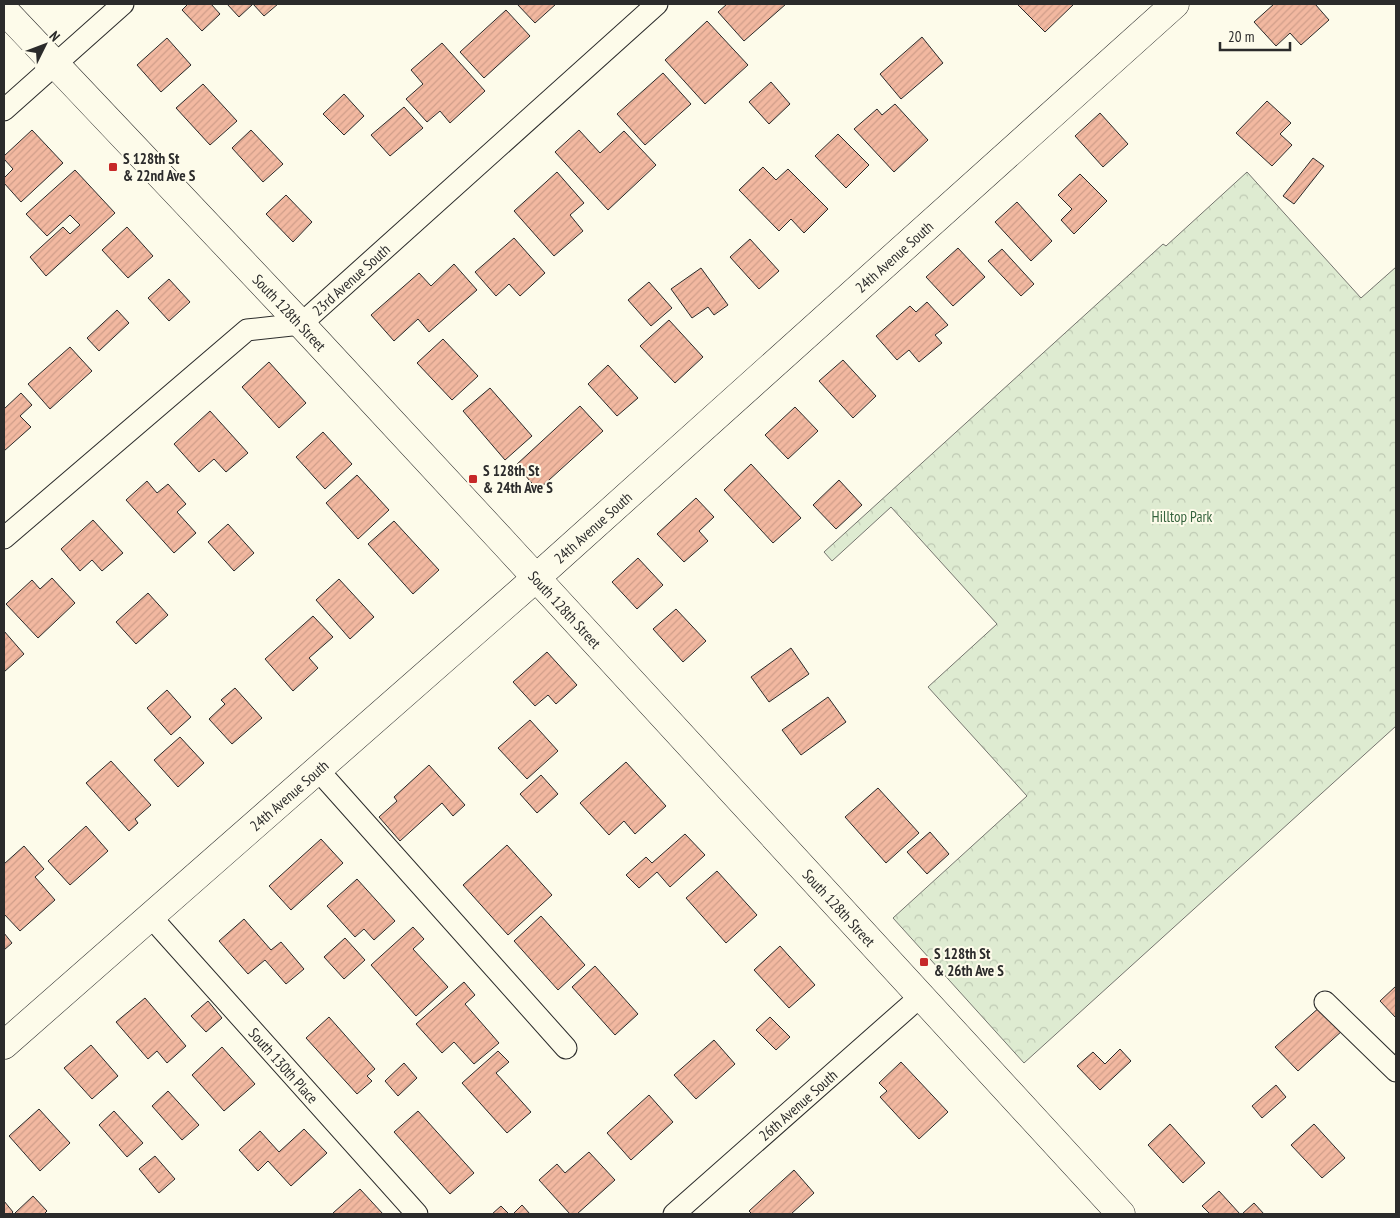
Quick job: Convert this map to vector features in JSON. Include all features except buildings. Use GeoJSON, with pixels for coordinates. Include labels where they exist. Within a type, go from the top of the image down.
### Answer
{"type":"FeatureCollection","features":[{"type":"Feature","properties":{"kind":"street"},"geometry":{"type":"LineString","coordinates":[[4,110],[123,4]]}},
{"type":"Feature","properties":{"kind":"street","name":"23rd Avenue South"},"geometry":{"type":"LineString","coordinates":[[4,538],[246,330],[302,324],[657,4]]}},
{"type":"Feature","properties":{"kind":"street","name":"24th Avenue South"},"geometry":{"type":"LineString","coordinates":[[4,1045],[536,578],[1175,4]]}},
{"type":"Feature","properties":{"kind":"street","name":"South 128th Street"},"geometry":{"type":"LineString","coordinates":[[4,10],[302,324],[922,995],[1121,1214]]}},
{"type":"Feature","properties":{"kind":"street"},"geometry":{"type":"LineString","coordinates":[[318,770],[566,1048]]}},
{"type":"Feature","properties":{"kind":"street","name":"South 130th Place"},"geometry":{"type":"LineString","coordinates":[[151,917],[417,1214]]}},
{"type":"Feature","properties":{"kind":"street","name":"26th Avenue South"},"geometry":{"type":"LineString","coordinates":[[674,1214],[922,995]]}},
{"type":"Feature","properties":{"kind":"street"},"geometry":{"type":"LineString","coordinates":[[1324,1002],[1396,1071]]}},
{"type":"Feature","properties":{"kind":"green space","name":"Hilltop Park"},"geometry":{"type":"Polygon","coordinates":[[[1247,172],[1361,298],[1396,267],[1396,726],[1024,1063],[893,918],[1027,796],[928,687],[997,624],[891,507],[832,561],[824,552],[1163,244],[1166,246],[1247,172]]]}},
{"type":"Feature","properties":{"kind":"place","name":"S 128th St & 22nd Ave S"},"geometry":{"type":"Point","coordinates":[113,167]}},
{"type":"Feature","properties":{"kind":"place","name":"S 128th St & 24th Ave S"},"geometry":{"type":"Point","coordinates":[473,479]}},
{"type":"Feature","properties":{"kind":"place","name":"S 128th St & 26th Ave S"},"geometry":{"type":"Point","coordinates":[924,962]}}]}
